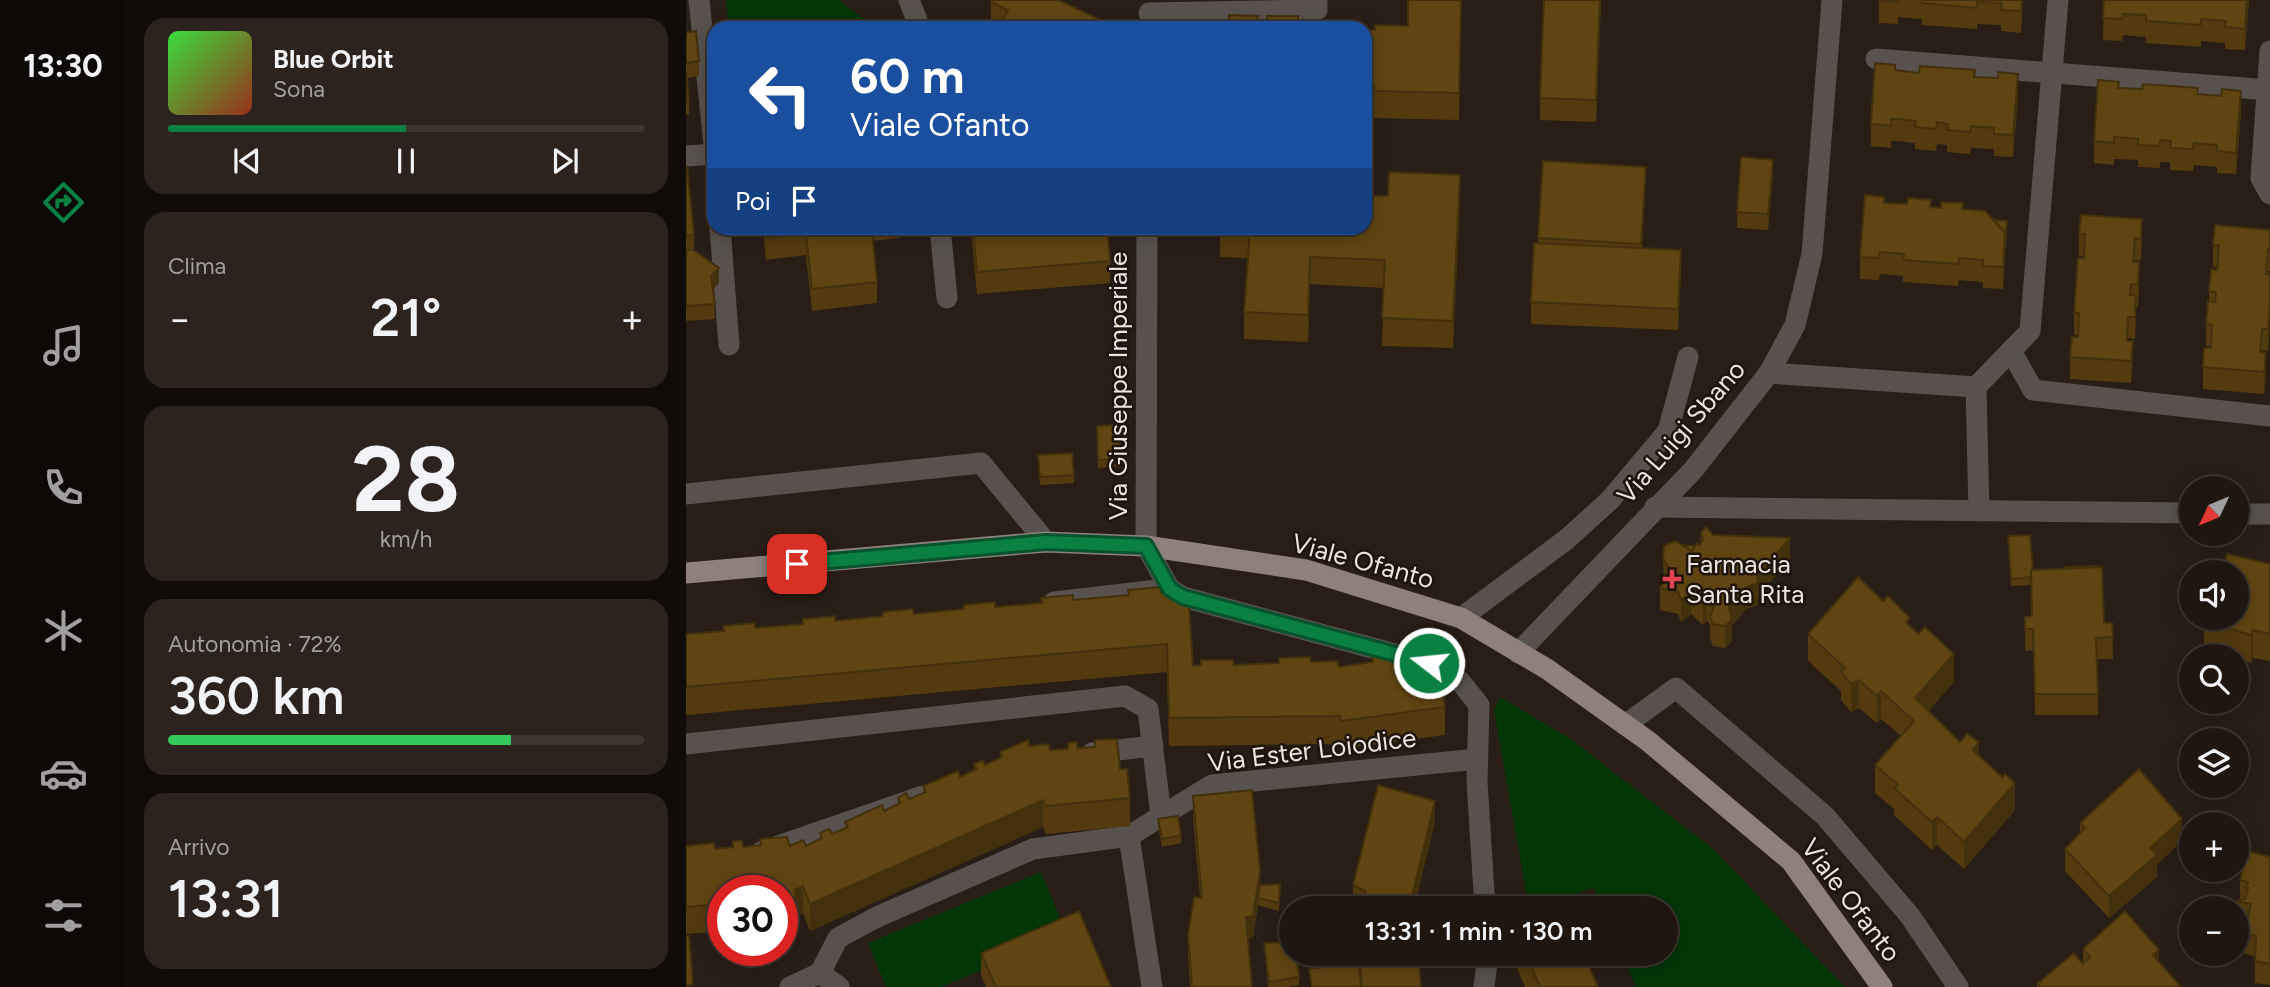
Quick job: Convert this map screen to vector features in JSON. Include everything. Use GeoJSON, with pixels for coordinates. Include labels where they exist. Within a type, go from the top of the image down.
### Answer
{"type":"FeatureCollection","features":[{"type":"Feature","properties":{"kind":"main road","name":"Viale Ofanto"},"geometry":{"type":"LineString","coordinates":[[686,573],[1046,542],[1146,546],[1306,570],[1461,618],[1547,669],[1625,725],[1715,795],[1791,861],[1882,987]]}},
{"type":"Feature","properties":{"kind":"street"},"geometry":{"type":"LineString","coordinates":[[699,0],[707,77]]}},
{"type":"Feature","properties":{"kind":"street"},"geometry":{"type":"LineString","coordinates":[[909,0],[917,21]]}},
{"type":"Feature","properties":{"kind":"street"},"geometry":{"type":"LineString","coordinates":[[1149,14],[1317,10],[1317,0]]}},
{"type":"Feature","properties":{"kind":"street","name":"Via Luigi Sbano"},"geometry":{"type":"LineString","coordinates":[[1518,653],[1694,469],[1769,373],[1795,325],[1812,254],[1832,0]]}},
{"type":"Feature","properties":{"kind":"street"},"geometry":{"type":"LineString","coordinates":[[1979,511],[1976,387],[2030,331],[2058,0]]}},
{"type":"Feature","properties":{"kind":"street"},"geometry":{"type":"LineString","coordinates":[[2270,51],[2261,177],[2270,194]]}},
{"type":"Feature","properties":{"kind":"street"},"geometry":{"type":"LineString","coordinates":[[1876,59],[2269,89]]}},
{"type":"Feature","properties":{"kind":"street"},"geometry":{"type":"LineString","coordinates":[[686,156],[707,154]]}},
{"type":"Feature","properties":{"kind":"street"},"geometry":{"type":"LineString","coordinates":[[721,235],[729,345]]}},
{"type":"Feature","properties":{"kind":"street"},"geometry":{"type":"LineString","coordinates":[[941,235],[947,298]]}},
{"type":"Feature","properties":{"kind":"street","name":"Via Giuseppe Imperiale"},"geometry":{"type":"LineString","coordinates":[[1146,546],[1147,235]]}},
{"type":"Feature","properties":{"kind":"street"},"geometry":{"type":"LineString","coordinates":[[2011,351],[2033,390],[2270,416]]}},
{"type":"Feature","properties":{"kind":"street"},"geometry":{"type":"LineString","coordinates":[[1461,618],[1567,539],[1610,500],[1668,431],[1688,357]]}},
{"type":"Feature","properties":{"kind":"street"},"geometry":{"type":"LineString","coordinates":[[1769,373],[1976,387]]}},
{"type":"Feature","properties":{"kind":"street"},"geometry":{"type":"LineString","coordinates":[[686,494],[981,463],[1046,542]]}},
{"type":"Feature","properties":{"kind":"street"},"geometry":{"type":"LineString","coordinates":[[1656,507],[2179,513]]}},
{"type":"Feature","properties":{"kind":"street"},"geometry":{"type":"LineString","coordinates":[[2249,514],[2270,514]]}},
{"type":"Feature","properties":{"kind":"street"},"geometry":{"type":"LineString","coordinates":[[1146,546],[1170,589],[1183,597],[1429,663]]}},
{"type":"Feature","properties":{"kind":"street"},"geometry":{"type":"LineString","coordinates":[[1035,604],[1170,589]]}},
{"type":"Feature","properties":{"kind":"street"},"geometry":{"type":"LineString","coordinates":[[1460,680],[1479,705],[1478,759],[1484,896]]}},
{"type":"Feature","properties":{"kind":"street"},"geometry":{"type":"LineString","coordinates":[[1625,725],[1676,688],[1825,816],[1910,916],[1958,987]]}},
{"type":"Feature","properties":{"kind":"street"},"geometry":{"type":"LineString","coordinates":[[686,744],[1125,696],[1148,709],[1161,816]]}},
{"type":"Feature","properties":{"kind":"street"},"geometry":{"type":"LineString","coordinates":[[1068,756],[1153,746]]}},
{"type":"Feature","properties":{"kind":"street","name":"Via Ester Loiodice"},"geometry":{"type":"LineString","coordinates":[[820,973],[838,938],[877,917],[1033,849],[1129,836],[1212,785],[1478,759]]}},
{"type":"Feature","properties":{"kind":"street"},"geometry":{"type":"LineString","coordinates":[[734,855],[759,853],[943,789]]}},
{"type":"Feature","properties":{"kind":"street"},"geometry":{"type":"LineString","coordinates":[[1129,836],[1152,987]]}},
{"type":"Feature","properties":{"kind":"street"},"geometry":{"type":"LineString","coordinates":[[1484,987],[1487,966]]}},
{"type":"Feature","properties":{"kind":"street"},"geometry":{"type":"LineString","coordinates":[[790,987],[820,973],[839,987]]}},
{"type":"Feature","properties":{"kind":"green space"},"geometry":{"type":"Polygon","coordinates":[[[726,0],[838,0],[867,21],[728,21],[726,0]]]}},
{"type":"Feature","properties":{"kind":"green space"},"geometry":{"type":"Polygon","coordinates":[[[1500,697],[1572,740],[1713,849],[1845,987],[1636,987],[1627,966],[1678,966],[1678,896],[1598,896],[1594,888],[1568,896],[1527,896],[1494,710],[1500,697]]]}},
{"type":"Feature","properties":{"kind":"green space"},"geometry":{"type":"Polygon","coordinates":[[[1041,872],[1067,935],[941,987],[886,987],[868,943],[1041,872]]]}},
{"type":"Feature","properties":{"kind":"building"},"geometry":{"type":"Polygon","coordinates":[[[1059,0],[1103,21],[1002,21],[1008,10],[991,2],[1059,0]]]}},
{"type":"Feature","properties":{"kind":"building"},"geometry":{"type":"Polygon","coordinates":[[[1408,0],[1461,0],[1459,93],[1374,91],[1372,30],[1375,30],[1375,25],[1408,26],[1408,0]]]}},
{"type":"Feature","properties":{"kind":"building"},"geometry":{"type":"Polygon","coordinates":[[[1544,0],[1600,0],[1596,100],[1540,98],[1544,0]]]}},
{"type":"Feature","properties":{"kind":"building"},"geometry":{"type":"Polygon","coordinates":[[[1922,0],[2022,0],[2021,11],[2001,10],[2002,3],[1977,2],[1977,8],[1922,3],[1922,0]]]}},
{"type":"Feature","properties":{"kind":"building"},"geometry":{"type":"Polygon","coordinates":[[[2104,0],[2247,0],[2245,29],[2225,27],[2226,21],[2201,19],[2201,25],[2146,21],[2146,15],[2123,14],[2122,19],[2103,18],[2104,0]]]}},
{"type":"Feature","properties":{"kind":"building"},"geometry":{"type":"Polygon","coordinates":[[[1229,15],[1258,16],[1257,21],[1229,21],[1229,15]]]}},
{"type":"Feature","properties":{"kind":"building"},"geometry":{"type":"Polygon","coordinates":[[[1267,16],[1298,16],[1298,21],[1267,21],[1267,16]]]}},
{"type":"Feature","properties":{"kind":"building"},"geometry":{"type":"Polygon","coordinates":[[[696,31],[699,61],[686,63],[686,33],[696,31]]]}},
{"type":"Feature","properties":{"kind":"building"},"geometry":{"type":"Polygon","coordinates":[[[1875,63],[1895,65],[1895,70],[1919,73],[1920,66],[1975,70],[1974,77],[1998,78],[1998,72],[2018,74],[2013,135],[1994,134],[1994,128],[1971,126],[1970,132],[1947,130],[1948,124],[1937,122],[1936,129],[1915,127],[1916,121],[1896,119],[1891,119],[1891,126],[1871,124],[1875,63]]]}},
{"type":"Feature","properties":{"kind":"building"},"geometry":{"type":"Polygon","coordinates":[[[686,71],[689,99],[686,100],[686,71]]]}},
{"type":"Feature","properties":{"kind":"building"},"geometry":{"type":"Polygon","coordinates":[[[2098,80],[2119,82],[2118,88],[2142,89],[2143,84],[2198,88],[2197,94],[2221,96],[2222,89],[2241,91],[2236,153],[2217,151],[2217,145],[2194,143],[2193,149],[2170,148],[2171,141],[2160,140],[2160,146],[2138,145],[2138,139],[2114,137],[2114,143],[2094,141],[2098,80]]]}},
{"type":"Feature","properties":{"kind":"building"},"geometry":{"type":"Polygon","coordinates":[[[1741,157],[1773,160],[1768,214],[1737,212],[1741,157]]]}},
{"type":"Feature","properties":{"kind":"building"},"geometry":{"type":"Polygon","coordinates":[[[1543,161],[1646,167],[1641,244],[1538,238],[1543,161]]]}},
{"type":"Feature","properties":{"kind":"building"},"geometry":{"type":"Polygon","coordinates":[[[686,166],[694,235],[686,236],[686,166]]]}},
{"type":"Feature","properties":{"kind":"building"},"geometry":{"type":"Polygon","coordinates":[[[1389,172],[1460,175],[1453,321],[1382,318],[1385,260],[1310,257],[1308,315],[1244,312],[1250,235],[1372,235],[1372,196],[1388,196],[1389,172]]]}},
{"type":"Feature","properties":{"kind":"building"},"geometry":{"type":"Polygon","coordinates":[[[1865,195],[1884,197],[1884,203],[1907,204],[1908,198],[1931,200],[1930,207],[1941,208],[1941,202],[1963,203],[1962,209],[1985,211],[2005,232],[2003,267],[1983,266],[1983,260],[1959,258],[1958,264],[1903,260],[1904,254],[1880,252],[1879,258],[1860,257],[1865,195]]]}},
{"type":"Feature","properties":{"kind":"building"},"geometry":{"type":"Polygon","coordinates":[[[2081,215],[2142,219],[2141,239],[2135,238],[2133,262],[2139,262],[2138,285],[2131,284],[2130,295],[2136,296],[2135,317],[2128,317],[2127,341],[2133,341],[2131,361],[2070,357],[2072,337],[2078,337],[2079,313],[2074,313],[2078,258],[2084,258],[2085,234],[2079,234],[2081,215]]]}},
{"type":"Feature","properties":{"kind":"building"},"geometry":{"type":"Polygon","coordinates":[[[1993,220],[2007,221],[2005,246],[2005,232],[1993,220]]]}},
{"type":"Feature","properties":{"kind":"building"},"geometry":{"type":"Polygon","coordinates":[[[2215,225],[2270,230],[2266,274],[2270,274],[2268,329],[2262,329],[2260,352],[2266,353],[2264,372],[2203,367],[2204,348],[2211,348],[2212,325],[2206,324],[2208,301],[2215,302],[2216,292],[2209,291],[2211,269],[2217,270],[2219,245],[2213,245],[2215,225]]]}},
{"type":"Feature","properties":{"kind":"building"},"geometry":{"type":"Polygon","coordinates":[[[766,235],[796,235],[766,238],[766,235]]]}},
{"type":"Feature","properties":{"kind":"building"},"geometry":{"type":"Polygon","coordinates":[[[806,235],[872,235],[877,282],[812,289],[806,235]]]}},
{"type":"Feature","properties":{"kind":"building"},"geometry":{"type":"Polygon","coordinates":[[[974,235],[1108,235],[1110,261],[977,272],[974,235]]]}},
{"type":"Feature","properties":{"kind":"building"},"geometry":{"type":"Polygon","coordinates":[[[1534,243],[1681,250],[1678,309],[1531,302],[1534,243]]]}},
{"type":"Feature","properties":{"kind":"building"},"geometry":{"type":"Polygon","coordinates":[[[692,249],[719,268],[711,276],[715,304],[686,306],[686,251],[692,249]]]}},
{"type":"Feature","properties":{"kind":"building"},"geometry":{"type":"Polygon","coordinates":[[[1119,425],[1120,459],[1098,460],[1097,426],[1119,425]]]}},
{"type":"Feature","properties":{"kind":"building"},"geometry":{"type":"Polygon","coordinates":[[[1072,453],[1074,475],[1040,477],[1038,455],[1072,453]]]}},
{"type":"Feature","properties":{"kind":"building"},"geometry":{"type":"Polygon","coordinates":[[[1706,527],[1713,535],[1790,538],[1757,575],[1758,583],[1746,587],[1729,607],[1732,620],[1725,626],[1713,624],[1710,616],[1714,607],[1707,600],[1703,604],[1691,592],[1681,600],[1678,592],[1660,588],[1671,571],[1663,559],[1664,546],[1675,541],[1692,551],[1697,543],[1700,545],[1703,539],[1701,533],[1706,527]]]}},
{"type":"Feature","properties":{"kind":"building"},"geometry":{"type":"Polygon","coordinates":[[[2030,535],[2033,570],[2031,577],[2011,579],[2008,536],[2030,535]]]}},
{"type":"Feature","properties":{"kind":"building"},"geometry":{"type":"Polygon","coordinates":[[[1682,545],[1695,546],[1692,551],[1682,545]]]}},
{"type":"Feature","properties":{"kind":"building"},"geometry":{"type":"Polygon","coordinates":[[[2227,554],[2270,564],[2270,634],[2253,630],[2251,635],[2234,630],[2249,630],[2249,560],[2226,560],[2227,554]]]}},
{"type":"Feature","properties":{"kind":"building"},"geometry":{"type":"Polygon","coordinates":[[[2065,567],[2098,568],[2065,569],[2065,567]]]}},
{"type":"Feature","properties":{"kind":"building"},"geometry":{"type":"Polygon","coordinates":[[[2102,567],[2104,623],[2112,623],[2113,637],[2096,638],[2098,694],[2035,694],[2033,629],[2025,629],[2025,617],[2032,616],[2031,570],[2102,567]]]}},
{"type":"Feature","properties":{"kind":"building"},"geometry":{"type":"Polygon","coordinates":[[[1858,577],[1883,601],[1888,596],[1910,618],[1906,622],[1918,634],[1925,627],[1954,654],[1915,698],[1960,742],[1967,734],[1979,742],[1973,750],[2002,777],[2005,774],[2015,783],[1964,842],[1937,817],[1932,822],[1894,788],[1898,785],[1875,765],[1914,721],[1881,691],[1877,696],[1859,680],[1851,684],[1841,672],[1845,668],[1808,634],[1858,577]]]}},
{"type":"Feature","properties":{"kind":"building"},"geometry":{"type":"Polygon","coordinates":[[[1160,587],[1161,592],[1188,590],[1193,666],[1201,665],[1201,660],[1233,660],[1234,665],[1279,663],[1279,658],[1310,657],[1311,662],[1337,661],[1339,667],[1373,662],[1372,657],[1403,652],[1404,657],[1436,652],[1445,707],[1341,721],[1340,716],[1169,718],[1167,644],[686,687],[686,634],[724,631],[723,626],[755,623],[755,628],[803,624],[803,619],[835,616],[835,621],[883,616],[883,612],[913,609],[914,614],[964,609],[964,605],[995,602],[995,607],[1042,603],[1041,598],[1073,595],[1073,600],[1129,595],[1128,590],[1160,587]]]}},
{"type":"Feature","properties":{"kind":"building"},"geometry":{"type":"Polygon","coordinates":[[[1117,739],[1120,769],[1127,769],[1130,798],[1046,806],[1043,800],[810,904],[803,886],[798,888],[798,875],[707,875],[707,905],[686,907],[686,846],[714,843],[715,849],[733,847],[733,841],[742,841],[743,847],[761,845],[760,839],[787,837],[790,846],[803,840],[806,846],[822,838],[820,833],[829,829],[832,834],[848,827],[845,822],[882,805],[884,811],[900,803],[898,798],[906,793],[909,799],[926,792],[923,786],[958,771],[960,777],[977,769],[974,764],[983,760],[985,765],[1002,757],[1000,752],[1028,740],[1029,746],[1049,744],[1050,750],[1068,749],[1068,743],[1077,742],[1077,748],[1095,747],[1095,740],[1117,739]]]}},
{"type":"Feature","properties":{"kind":"building"},"geometry":{"type":"Polygon","coordinates":[[[2139,769],[2179,816],[2179,822],[2150,848],[2157,855],[2109,896],[2065,849],[2085,828],[2080,823],[2139,769]]]}},
{"type":"Feature","properties":{"kind":"building"},"geometry":{"type":"Polygon","coordinates":[[[1378,785],[1435,801],[1413,896],[1366,896],[1365,891],[1353,885],[1378,785]]]}},
{"type":"Feature","properties":{"kind":"building"},"geometry":{"type":"Polygon","coordinates":[[[1252,790],[1260,871],[1253,916],[1246,917],[1252,987],[1192,987],[1188,935],[1194,897],[1202,898],[1193,796],[1252,790]]]}},
{"type":"Feature","properties":{"kind":"building"},"geometry":{"type":"Polygon","coordinates":[[[1178,816],[1181,835],[1162,839],[1158,819],[1178,816]]]}},
{"type":"Feature","properties":{"kind":"building"},"geometry":{"type":"Polygon","coordinates":[[[2249,851],[2270,857],[2270,964],[2255,961],[2256,936],[2249,934],[2251,904],[2249,896],[2246,896],[2248,888],[2245,888],[2249,882],[2249,851]]]}},
{"type":"Feature","properties":{"kind":"building"},"geometry":{"type":"Polygon","coordinates":[[[1280,884],[1279,903],[1258,898],[1260,885],[1280,884]]]}},
{"type":"Feature","properties":{"kind":"building"},"geometry":{"type":"Polygon","coordinates":[[[1079,911],[1111,987],[996,987],[981,953],[1079,911]]]}},
{"type":"Feature","properties":{"kind":"building"},"geometry":{"type":"Polygon","coordinates":[[[2125,911],[2159,950],[2153,955],[2181,987],[2040,987],[2037,984],[2074,953],[2083,964],[2090,957],[2083,949],[2125,911]]]}},
{"type":"Feature","properties":{"kind":"building"},"geometry":{"type":"Polygon","coordinates":[[[686,936],[689,936],[693,984],[686,986],[686,936]]]}},
{"type":"Feature","properties":{"kind":"building"},"geometry":{"type":"Polygon","coordinates":[[[1279,942],[1279,966],[1298,966],[1299,977],[1269,982],[1264,943],[1279,942]]]}},
{"type":"Feature","properties":{"kind":"building"},"geometry":{"type":"Polygon","coordinates":[[[1359,966],[1361,987],[1312,987],[1309,969],[1359,966]]]}},
{"type":"Feature","properties":{"kind":"building"},"geometry":{"type":"Polygon","coordinates":[[[1360,966],[1419,966],[1421,987],[1362,987],[1360,966]]]}},
{"type":"Feature","properties":{"kind":"building"},"geometry":{"type":"Polygon","coordinates":[[[1531,966],[1589,966],[1598,987],[1540,987],[1531,966]]]}},
{"type":"Feature","properties":{"kind":"place","name":"Farmacia Santa Rita"},"geometry":{"type":"Point","coordinates":[1672,579]}},
{"type":"Feature","properties":{"kind":"route"},"geometry":{"type":"LineString","coordinates":[[797,564],[1046,542],[1146,546],[1170,589],[1183,597],[1278,620],[1429,663]]}}]}
